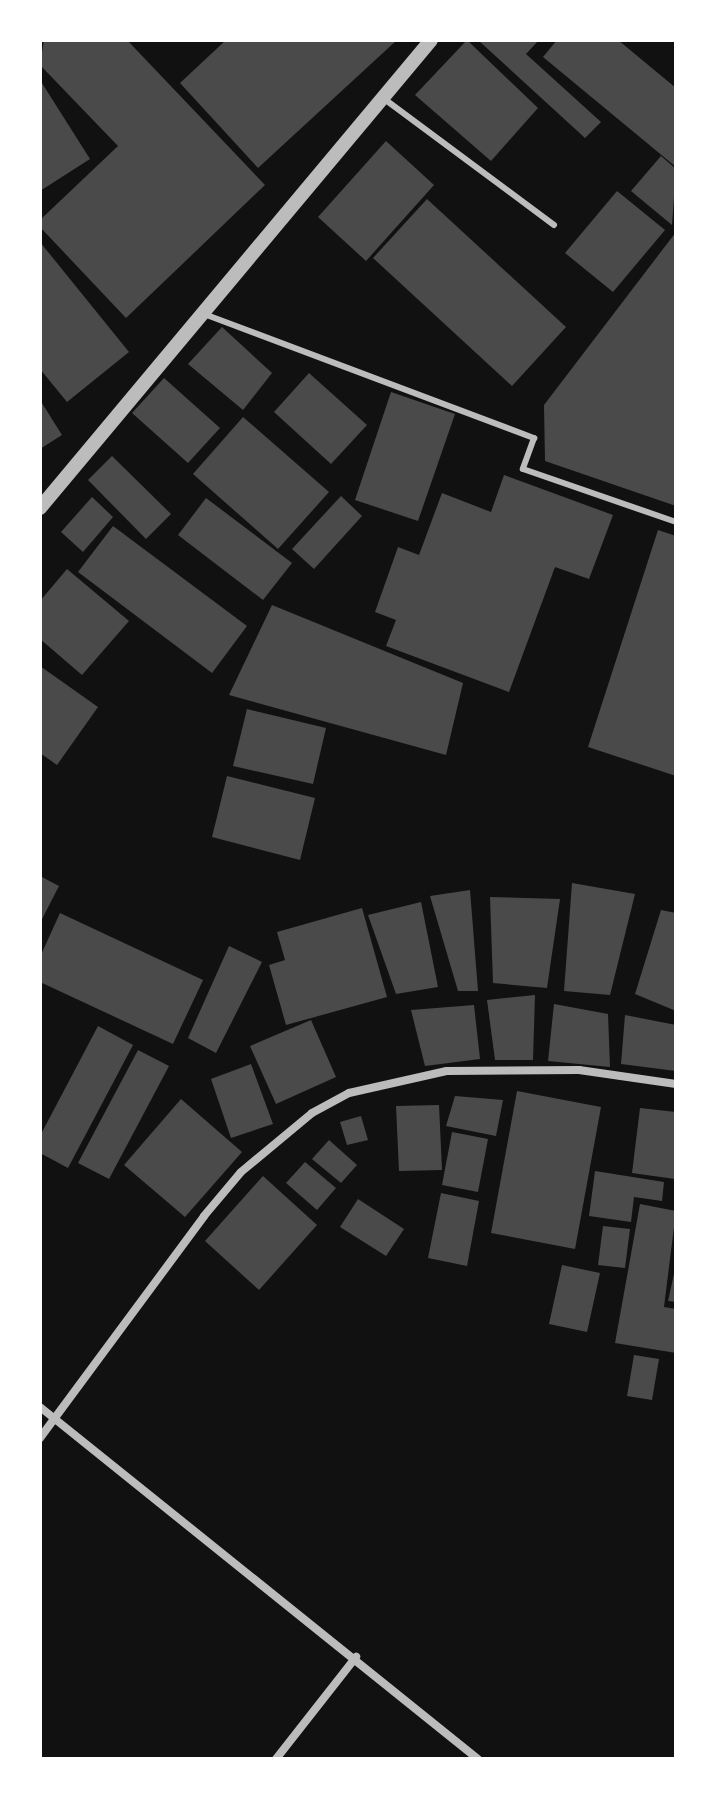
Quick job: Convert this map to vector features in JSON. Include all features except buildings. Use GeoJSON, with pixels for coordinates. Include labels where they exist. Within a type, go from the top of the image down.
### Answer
{"type":"FeatureCollection","features":[{"type":"Feature","properties":{"kind":"street"},"geometry":{"type":"LineString","coordinates":[[40,508],[431,40]]}},
{"type":"Feature","properties":{"kind":"street"},"geometry":{"type":"LineString","coordinates":[[40,1438],[180,1247],[241,1172],[279,1136],[349,1093],[394,1079],[511,1067],[579,1070],[676,1084]]}},
{"type":"Feature","properties":{"kind":"street"},"geometry":{"type":"LineString","coordinates":[[40,1407],[356,1657],[478,1759]]}},
{"type":"Feature","properties":{"kind":"street"},"geometry":{"type":"LineString","coordinates":[[276,1759],[356,1657]]}},
{"type":"Feature","properties":{"kind":"lane"},"geometry":{"type":"LineString","coordinates":[[383,98],[554,225]]}},
{"type":"Feature","properties":{"kind":"lane"},"geometry":{"type":"LineString","coordinates":[[201,313],[534,438],[523,469],[676,522]]}}]}
